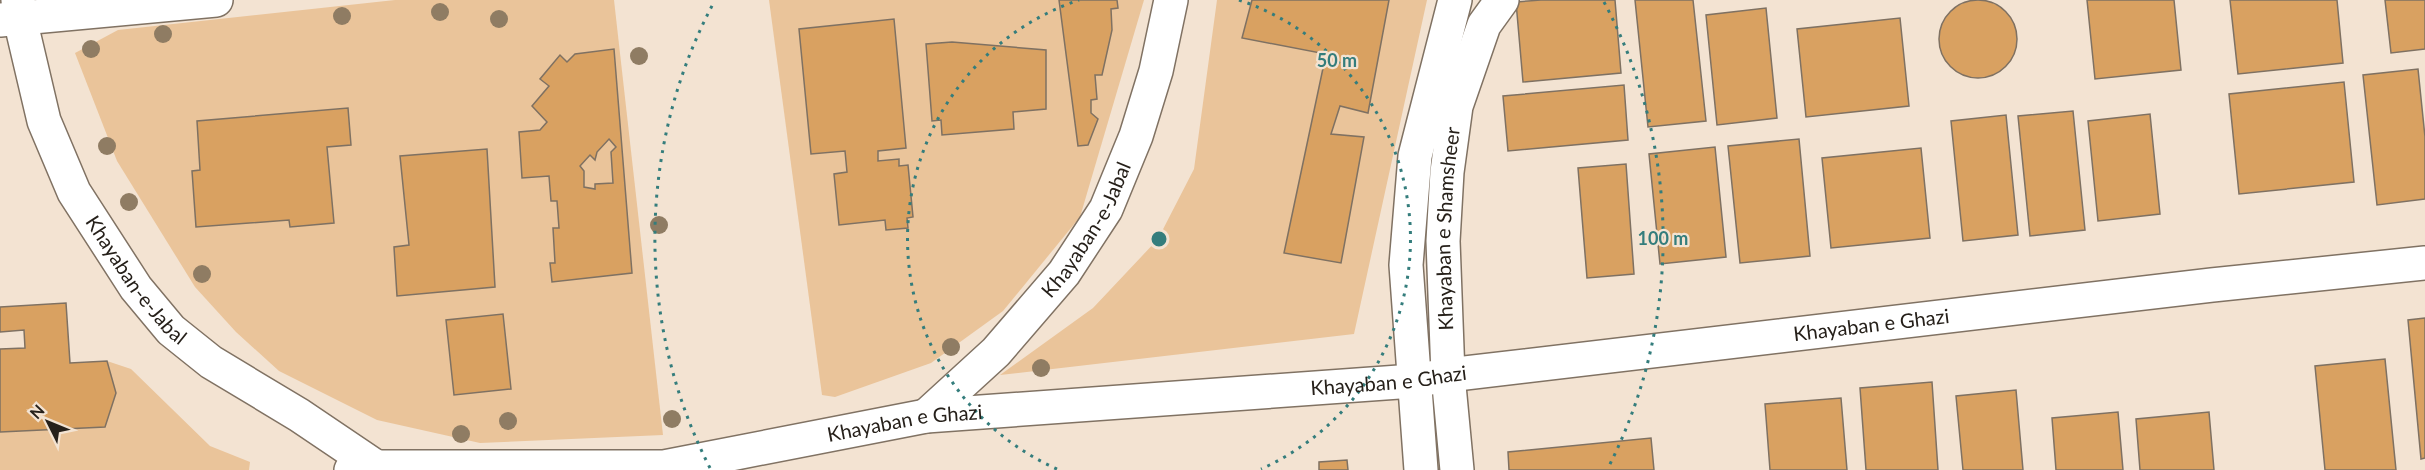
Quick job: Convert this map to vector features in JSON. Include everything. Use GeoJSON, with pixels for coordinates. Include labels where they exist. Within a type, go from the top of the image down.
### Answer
{"type":"FeatureCollection","features":[{"type":"Feature","properties":{"kind":"street"},"geometry":{"type":"LineString","coordinates":[[13,13],[216,0]]}},
{"type":"Feature","properties":{"kind":"street","name":"Khayaban-e-Jabal"},"geometry":{"type":"LineString","coordinates":[[926,416],[996,352],[1064,273],[1106,209],[1136,136],[1156,71],[1172,0]]}},
{"type":"Feature","properties":{"kind":"street","name":"Khayaban e Shamsheer"},"geometry":{"type":"LineString","coordinates":[[1421,470],[1406,265],[1415,156],[1455,0]]}},
{"type":"Feature","properties":{"kind":"street","name":"Khayaban e Shamsheer"},"geometry":{"type":"LineString","coordinates":[[1457,470],[1448,375],[1443,240],[1447,172],[1456,106],[1484,25],[1502,0]]}},
{"type":"Feature","properties":{"kind":"street","name":"Khayaban-e-Jabal"},"geometry":{"type":"LineString","coordinates":[[13,13],[44,121],[74,192],[136,288],[171,330],[211,362],[299,415],[364,468]]}},
{"type":"Feature","properties":{"kind":"street","name":"Khayaban e Ghazi"},"geometry":{"type":"LineString","coordinates":[[364,468],[664,467],[926,416],[1413,381],[2200,286],[2425,263]]}},
{"type":"Feature","properties":{"kind":"shaded area"},"geometry":{"type":"Polygon","coordinates":[[[395,0],[614,0],[663,435],[480,443],[377,420],[279,371],[236,332],[195,287],[117,161],[75,53],[118,30],[395,0]]]}},
{"type":"Feature","properties":{"kind":"shaded area"},"geometry":{"type":"Polygon","coordinates":[[[769,0],[1144,0],[1080,217],[1003,311],[931,363],[835,397],[822,395],[769,0]]]}},
{"type":"Feature","properties":{"kind":"shaded area"},"geometry":{"type":"Polygon","coordinates":[[[1217,0],[1427,0],[1354,334],[1000,375],[1093,308],[1158,239],[1194,169],[1217,0]]]}},
{"type":"Feature","properties":{"kind":"shaded area"},"geometry":{"type":"Polygon","coordinates":[[[107,361],[131,369],[210,446],[250,462],[249,470],[0,470],[0,432],[105,427],[116,393],[107,361]]]}},
{"type":"Feature","properties":{"kind":"building"},"geometry":{"type":"Polygon","coordinates":[[[1059,0],[1117,0],[1118,8],[1111,9],[1112,30],[1102,75],[1095,75],[1097,99],[1091,100],[1091,113],[1098,119],[1088,145],[1078,146],[1059,0]]]}},
{"type":"Feature","properties":{"kind":"building"},"geometry":{"type":"Polygon","coordinates":[[[1252,0],[1389,0],[1368,113],[1340,106],[1331,134],[1364,137],[1341,263],[1284,253],[1326,54],[1242,38],[1252,0]]]}},
{"type":"Feature","properties":{"kind":"building"},"geometry":{"type":"Polygon","coordinates":[[[1615,0],[1621,73],[1523,82],[1516,2],[1615,0]]]}},
{"type":"Feature","properties":{"kind":"building"},"geometry":{"type":"Polygon","coordinates":[[[1635,0],[1693,0],[1706,121],[1648,127],[1635,0]]]}},
{"type":"Feature","properties":{"kind":"building"},"geometry":{"type":"Polygon","coordinates":[[[1978,0],[1993,3],[2006,11],[2014,24],[2017,39],[2014,54],[2006,67],[1993,75],[1978,78],[1963,75],[1950,67],[1942,54],[1939,39],[1942,24],[1950,11],[1963,3],[1978,0]]]}},
{"type":"Feature","properties":{"kind":"building"},"geometry":{"type":"Polygon","coordinates":[[[2087,0],[2174,0],[2181,70],[2095,79],[2087,0]]]}},
{"type":"Feature","properties":{"kind":"building"},"geometry":{"type":"Polygon","coordinates":[[[2230,0],[2337,0],[2343,63],[2238,74],[2230,0]]]}},
{"type":"Feature","properties":{"kind":"building"},"geometry":{"type":"Polygon","coordinates":[[[2385,0],[2425,0],[2425,49],[2391,53],[2385,0]]]}},
{"type":"Feature","properties":{"kind":"building"},"geometry":{"type":"Polygon","coordinates":[[[1766,8],[1777,118],[1717,125],[1706,15],[1766,8]]]}},
{"type":"Feature","properties":{"kind":"building"},"geometry":{"type":"Polygon","coordinates":[[[1900,18],[1909,106],[1806,117],[1797,29],[1900,18]]]}},
{"type":"Feature","properties":{"kind":"building"},"geometry":{"type":"Polygon","coordinates":[[[894,19],[906,148],[878,151],[878,161],[899,159],[899,166],[908,165],[913,217],[907,218],[908,228],[886,230],[885,220],[839,225],[834,174],[847,172],[845,151],[811,154],[799,29],[894,19]]]}},
{"type":"Feature","properties":{"kind":"building"},"geometry":{"type":"Polygon","coordinates":[[[952,42],[1046,50],[1046,109],[1013,112],[1014,129],[942,135],[941,120],[932,121],[926,44],[952,42]]]}},
{"type":"Feature","properties":{"kind":"building"},"geometry":{"type":"Polygon","coordinates":[[[614,49],[632,273],[552,282],[550,263],[555,263],[553,228],[559,228],[557,201],[551,201],[549,176],[522,178],[519,132],[540,130],[547,122],[532,106],[549,86],[540,79],[560,55],[567,62],[575,54],[614,49]],[[609,139],[597,152],[595,160],[590,155],[580,166],[584,171],[584,187],[595,189],[595,184],[613,183],[611,152],[616,147],[609,139]]]}},
{"type":"Feature","properties":{"kind":"building"},"geometry":{"type":"Polygon","coordinates":[[[2418,69],[2425,137],[2425,199],[2377,205],[2363,75],[2418,69]]]}},
{"type":"Feature","properties":{"kind":"building"},"geometry":{"type":"Polygon","coordinates":[[[2344,82],[2354,182],[2239,194],[2229,94],[2344,82]]]}},
{"type":"Feature","properties":{"kind":"building"},"geometry":{"type":"Polygon","coordinates":[[[1624,85],[1628,140],[1508,151],[1503,96],[1624,85]]]}},
{"type":"Feature","properties":{"kind":"building"},"geometry":{"type":"Polygon","coordinates":[[[348,108],[351,145],[327,147],[334,223],[290,227],[289,220],[196,227],[192,171],[200,170],[197,121],[348,108]]]}},
{"type":"Feature","properties":{"kind":"building"},"geometry":{"type":"Polygon","coordinates":[[[2073,111],[2085,230],[2030,236],[2018,116],[2073,111]]]}},
{"type":"Feature","properties":{"kind":"building"},"geometry":{"type":"Polygon","coordinates":[[[2150,114],[2160,214],[2098,221],[2088,121],[2150,114]]]}},
{"type":"Feature","properties":{"kind":"building"},"geometry":{"type":"Polygon","coordinates":[[[2006,115],[2018,235],[1963,241],[1951,121],[2006,115]]]}},
{"type":"Feature","properties":{"kind":"building"},"geometry":{"type":"Polygon","coordinates":[[[1799,139],[1810,256],[1740,263],[1728,146],[1799,139]]]}},
{"type":"Feature","properties":{"kind":"building"},"geometry":{"type":"Polygon","coordinates":[[[1715,147],[1726,257],[1660,264],[1649,154],[1715,147]]]}},
{"type":"Feature","properties":{"kind":"building"},"geometry":{"type":"Polygon","coordinates":[[[1921,148],[1930,238],[1831,248],[1822,158],[1921,148]]]}},
{"type":"Feature","properties":{"kind":"building"},"geometry":{"type":"Polygon","coordinates":[[[487,149],[495,287],[397,296],[394,247],[409,245],[400,156],[487,149]]]}},
{"type":"Feature","properties":{"kind":"building"},"geometry":{"type":"Polygon","coordinates":[[[1626,164],[1634,274],[1587,278],[1578,168],[1626,164]]]}},
{"type":"Feature","properties":{"kind":"building"},"geometry":{"type":"Polygon","coordinates":[[[66,303],[70,363],[107,361],[116,393],[105,427],[0,432],[0,349],[25,348],[24,330],[0,332],[0,307],[66,303]]]}},
{"type":"Feature","properties":{"kind":"building"},"geometry":{"type":"Polygon","coordinates":[[[503,314],[511,389],[454,395],[446,320],[503,314]]]}},
{"type":"Feature","properties":{"kind":"building"},"geometry":{"type":"Polygon","coordinates":[[[2425,318],[2425,458],[2421,459],[2408,320],[2425,318]]]}},
{"type":"Feature","properties":{"kind":"building"},"geometry":{"type":"Polygon","coordinates":[[[2385,359],[2396,470],[2325,470],[2315,366],[2385,359]]]}},
{"type":"Feature","properties":{"kind":"building"},"geometry":{"type":"Polygon","coordinates":[[[1932,382],[1938,470],[1866,470],[1860,388],[1932,382]]]}},
{"type":"Feature","properties":{"kind":"building"},"geometry":{"type":"Polygon","coordinates":[[[2016,390],[2023,470],[1963,470],[1956,396],[2016,390]]]}},
{"type":"Feature","properties":{"kind":"building"},"geometry":{"type":"Polygon","coordinates":[[[1841,398],[1847,470],[1770,470],[1765,404],[1841,398]]]}},
{"type":"Feature","properties":{"kind":"building"},"geometry":{"type":"Polygon","coordinates":[[[2118,412],[2123,470],[2056,470],[2052,418],[2118,412]]]}},
{"type":"Feature","properties":{"kind":"building"},"geometry":{"type":"Polygon","coordinates":[[[2209,412],[2214,470],[2140,470],[2136,419],[2209,412]]]}},
{"type":"Feature","properties":{"kind":"building"},"geometry":{"type":"Polygon","coordinates":[[[1651,438],[1654,470],[1509,470],[1508,452],[1651,438]]]}},
{"type":"Feature","properties":{"kind":"building"},"geometry":{"type":"Polygon","coordinates":[[[1347,460],[1348,470],[1319,470],[1319,462],[1347,460]]]}}]}
